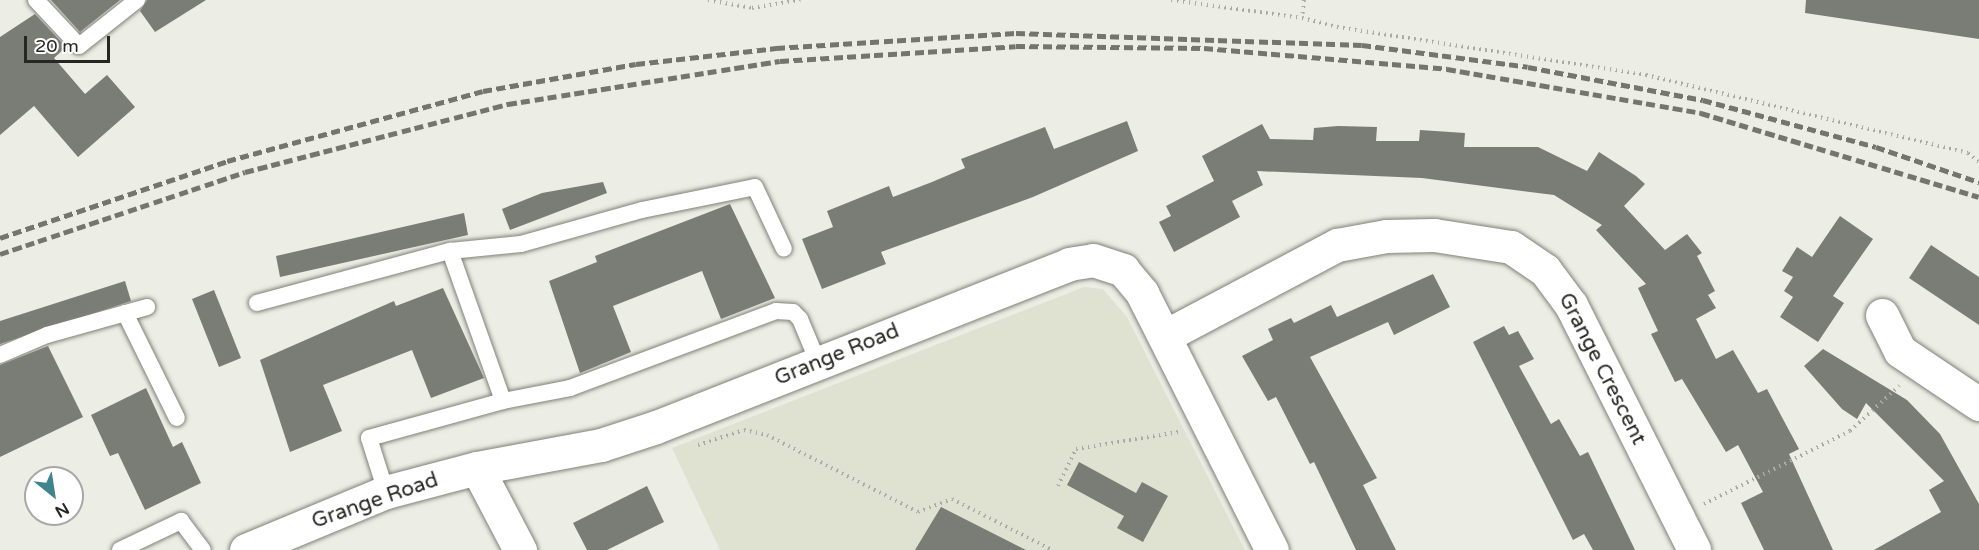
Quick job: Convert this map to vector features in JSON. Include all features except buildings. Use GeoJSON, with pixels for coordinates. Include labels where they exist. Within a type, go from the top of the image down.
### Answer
{"type":"FeatureCollection","features":[{"type":"Feature","properties":{"kind":"street","name":"Grange Crescent"},"geometry":{"type":"LineString","coordinates":[[1165,336],[1337,245],[1386,236],[1434,235],[1511,247],[1545,270],[1565,296],[1694,550]]}},
{"type":"Feature","properties":{"kind":"street","name":"Grange Road"},"geometry":{"type":"LineString","coordinates":[[246,550],[386,492],[477,468],[602,445],[1069,264],[1093,260],[1108,262],[1134,280],[1165,336],[1272,550]]}},
{"type":"Feature","properties":{"kind":"street"},"geometry":{"type":"LineString","coordinates":[[1882,315],[1900,351],[1979,404]]}},
{"type":"Feature","properties":{"kind":"street"},"geometry":{"type":"LineString","coordinates":[[477,468],[520,550]]}},
{"type":"Feature","properties":{"kind":"lane"},"geometry":{"type":"LineString","coordinates":[[36,0],[79,46],[137,0]]}},
{"type":"Feature","properties":{"kind":"lane"},"geometry":{"type":"LineString","coordinates":[[257,303],[450,251],[521,244],[642,210],[755,187],[784,249]]}},
{"type":"Feature","properties":{"kind":"lane"},"geometry":{"type":"LineString","coordinates":[[450,251],[503,401]]}},
{"type":"Feature","properties":{"kind":"lane"},"geometry":{"type":"LineString","coordinates":[[0,355],[47,335],[147,307]]}},
{"type":"Feature","properties":{"kind":"lane"},"geometry":{"type":"LineString","coordinates":[[386,492],[369,438],[503,401],[570,388],[776,311],[793,312],[800,319],[818,362]]}},
{"type":"Feature","properties":{"kind":"lane"},"geometry":{"type":"LineString","coordinates":[[125,313],[177,418]]}},
{"type":"Feature","properties":{"kind":"lane"},"geometry":{"type":"LineString","coordinates":[[120,550],[182,521],[202,550]]}},
{"type":"Feature","properties":{"kind":"path"},"geometry":{"type":"LineString","coordinates":[[708,0],[752,8],[800,0]]}},
{"type":"Feature","properties":{"kind":"path"},"geometry":{"type":"LineString","coordinates":[[1171,0],[1302,18],[1647,75],[1968,153],[1979,162]]}},
{"type":"Feature","properties":{"kind":"path"},"geometry":{"type":"LineString","coordinates":[[1302,18],[1304,0]]}},
{"type":"Feature","properties":{"kind":"path"},"geometry":{"type":"LineString","coordinates":[[1677,517],[1850,431],[1921,364]]}},
{"type":"Feature","properties":{"kind":"path"},"geometry":{"type":"LineString","coordinates":[[1058,486],[1076,449],[1208,422]]}},
{"type":"Feature","properties":{"kind":"path"},"geometry":{"type":"LineString","coordinates":[[692,446],[744,430],[767,435],[918,512],[952,499],[1052,550]]}},
{"type":"Feature","properties":{"kind":"shaded area"},"geometry":{"type":"Polygon","coordinates":[[[1084,287],[1103,289],[1127,317],[1245,550],[720,550],[672,448],[1084,287]]]}},
{"type":"Feature","properties":{"kind":"railway"},"geometry":{"type":"LineString","coordinates":[[0,238],[227,161],[483,91],[636,64],[776,48],[1016,33],[1362,45],[1528,67],[1703,100],[1876,147],[1979,182]]}},
{"type":"Feature","properties":{"kind":"railway"},"geometry":{"type":"LineString","coordinates":[[0,254],[245,172],[508,104],[780,61],[1016,46],[1204,48],[1447,69],[1701,113],[1979,197]]}}]}
